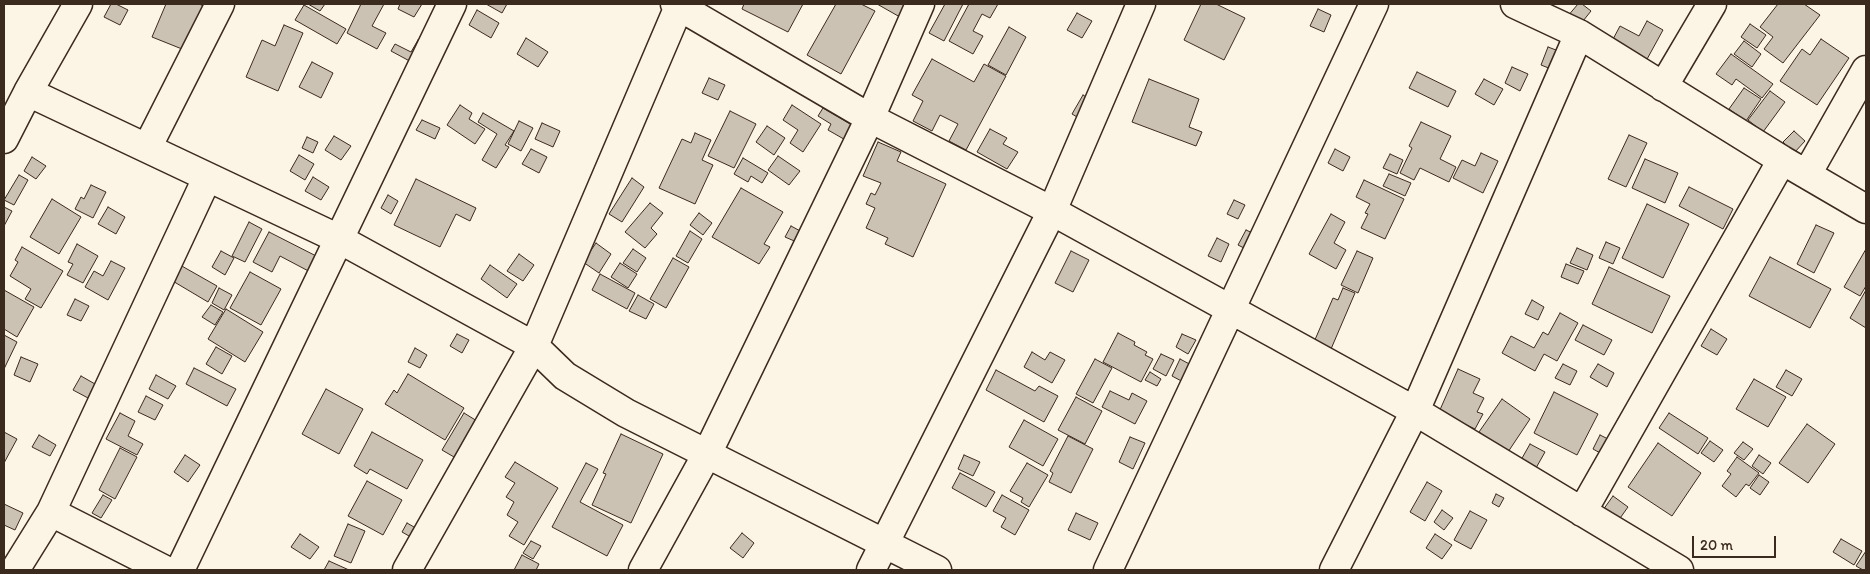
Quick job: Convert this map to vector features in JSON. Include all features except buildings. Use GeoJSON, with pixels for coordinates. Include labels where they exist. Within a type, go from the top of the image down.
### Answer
{"type":"FeatureCollection","features":[{"type":"Feature","properties":{"kind":"street"},"geometry":{"type":"LineString","coordinates":[[4,139],[28,92],[78,4]]}},
{"type":"Feature","properties":{"kind":"street"},"geometry":{"type":"LineString","coordinates":[[147,148],[220,4]]}},
{"type":"Feature","properties":{"kind":"street"},"geometry":{"type":"LineString","coordinates":[[180,570],[452,4]]}},
{"type":"Feature","properties":{"kind":"street"},"geometry":{"type":"LineString","coordinates":[[643,570],[707,454],[870,118],[920,4]]}},
{"type":"Feature","properties":{"kind":"street"},"geometry":{"type":"LineString","coordinates":[[871,570],[1052,211],[1141,4]]}},
{"type":"Feature","properties":{"kind":"street"},"geometry":{"type":"LineString","coordinates":[[1108,570],[1374,4]]}},
{"type":"Feature","properties":{"kind":"street"},"geometry":{"type":"LineString","coordinates":[[1515,4],[1579,34],[1782,160],[1866,209]]}},
{"type":"Feature","properties":{"kind":"street"},"geometry":{"type":"LineString","coordinates":[[1663,87],[1712,4]]}},
{"type":"Feature","properties":{"kind":"street"},"geometry":{"type":"LineString","coordinates":[[407,570],[534,346],[678,5],[870,118],[1052,211],[1415,410],[1679,570]]}},
{"type":"Feature","properties":{"kind":"street"},"geometry":{"type":"LineString","coordinates":[[1334,570],[1415,410],[1579,34]]}},
{"type":"Feature","properties":{"kind":"street"},"geometry":{"type":"LineString","coordinates":[[1806,174],[1866,70]]}},
{"type":"Feature","properties":{"kind":"street"},"geometry":{"type":"LineString","coordinates":[[28,92],[339,239],[534,346],[565,376],[626,412],[937,570]]}},
{"type":"Feature","properties":{"kind":"street"},"geometry":{"type":"LineString","coordinates":[[1582,512],[1782,160]]}},
{"type":"Feature","properties":{"kind":"street"},"geometry":{"type":"LineString","coordinates":[[15,570],[51,512],[207,178]]}},
{"type":"Feature","properties":{"kind":"street"},"geometry":{"type":"LineString","coordinates":[[51,512],[165,570]]}}]}
